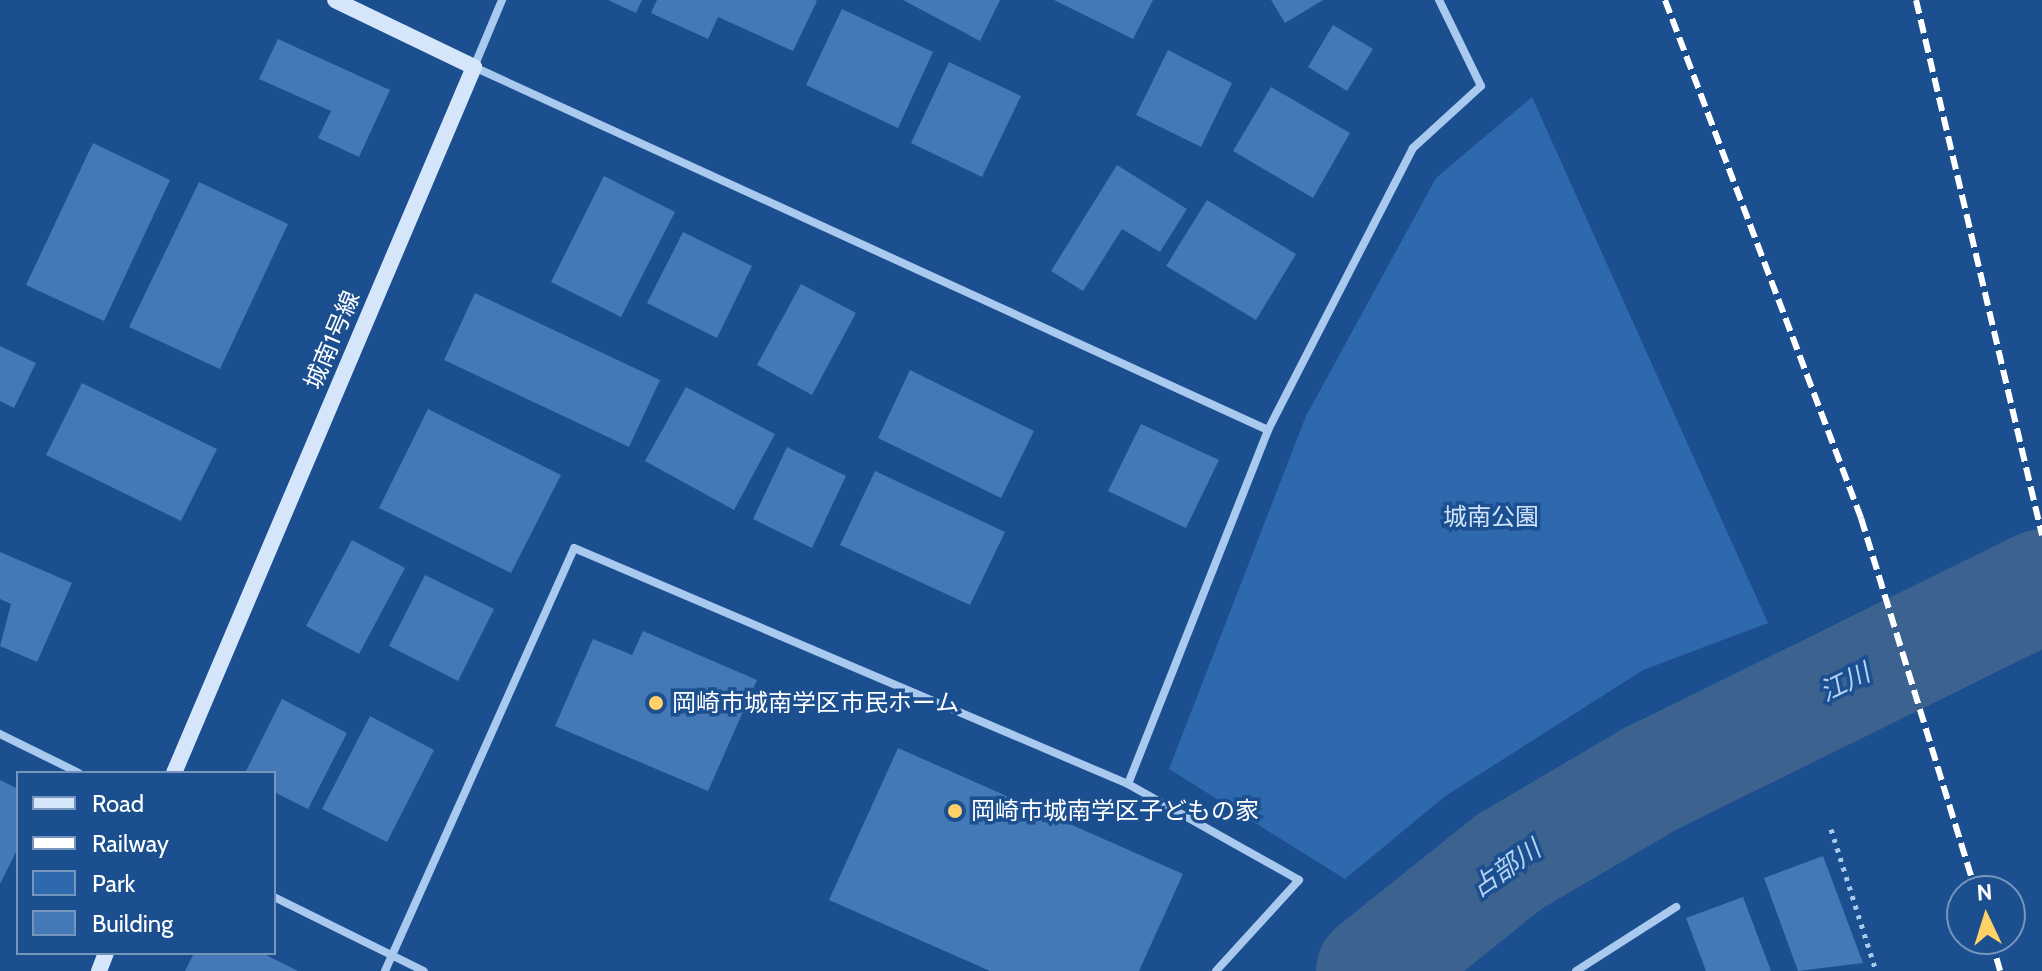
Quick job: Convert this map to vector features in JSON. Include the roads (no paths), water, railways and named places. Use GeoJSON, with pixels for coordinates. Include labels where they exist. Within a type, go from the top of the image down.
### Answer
{"type":"FeatureCollection","features":[{"type":"Feature","properties":{"kind":"street"},"geometry":{"type":"LineString","coordinates":[[335,0],[474,67],[1268,430]]}},
{"type":"Feature","properties":{"kind":"street"},"geometry":{"type":"LineString","coordinates":[[474,67],[502,0]]}},
{"type":"Feature","properties":{"kind":"street"},"geometry":{"type":"LineString","coordinates":[[1128,784],[1268,430],[1413,148],[1481,86],[1439,0]]}},
{"type":"Feature","properties":{"kind":"street","name":"城南1号線"},"geometry":{"type":"LineString","coordinates":[[175,771],[474,67]]}},
{"type":"Feature","properties":{"kind":"street"},"geometry":{"type":"LineString","coordinates":[[385,971],[574,548],[1128,784],[1299,880],[1216,971]]}},
{"type":"Feature","properties":{"kind":"street"},"geometry":{"type":"LineString","coordinates":[[0,734],[75,771]]}},
{"type":"Feature","properties":{"kind":"street"},"geometry":{"type":"LineString","coordinates":[[276,898],[424,971]]}},
{"type":"Feature","properties":{"kind":"street"},"geometry":{"type":"LineString","coordinates":[[1576,971],[1676,907]]}},
{"type":"Feature","properties":{"kind":"waterway","name":"江川"},"geometry":{"type":"LineString","coordinates":[[1373,971],[1509,862],[1648,780],[2042,586]]}},
{"type":"Feature","properties":{"kind":"railway"},"geometry":{"type":"LineString","coordinates":[[1665,0],[1861,518],[1971,875]]}},
{"type":"Feature","properties":{"kind":"railway"},"geometry":{"type":"LineString","coordinates":[[1916,0],[2042,535]]}},
{"type":"Feature","properties":{"kind":"railway"},"geometry":{"type":"LineString","coordinates":[[1996,955],[2000,971]]}},
{"type":"Feature","properties":{"kind":"place","name":"岡崎市城南学区市民ホーム"},"geometry":{"type":"Point","coordinates":[656,703]}},
{"type":"Feature","properties":{"kind":"place","name":"岡崎市城南学区子どもの家"},"geometry":{"type":"Point","coordinates":[955,811]}},
{"type":"Feature","properties":{"kind":"park label","name":"城南公園"},"geometry":{"type":"Point","coordinates":[1491,517]}},
{"type":"Feature","properties":{"kind":"water label","name":"占部川"},"geometry":{"type":"Point","coordinates":[1506,869]}}]}
